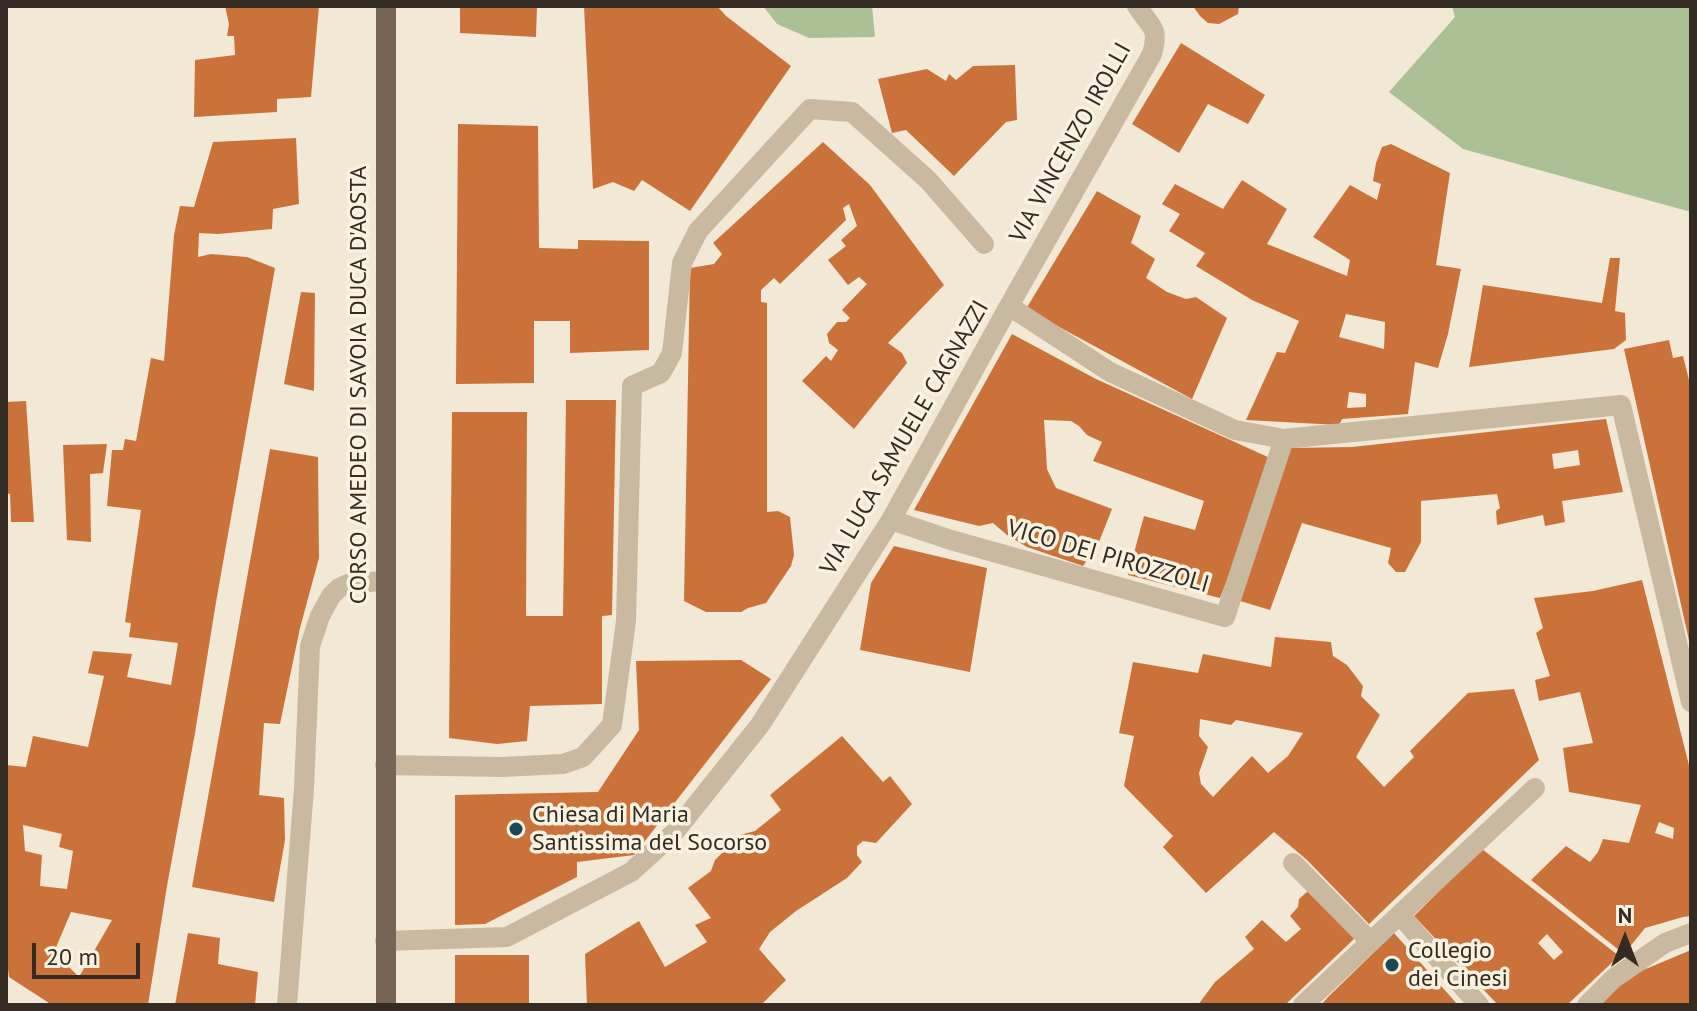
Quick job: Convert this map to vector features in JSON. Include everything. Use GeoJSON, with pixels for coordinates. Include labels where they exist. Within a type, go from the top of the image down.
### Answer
{"type":"FeatureCollection","features":[{"type":"Feature","properties":{"kind":"main road","name":"CORSO AMEDEO DI SAVOIA DUCA D'AOSTA"},"geometry":{"type":"LineString","coordinates":[[386,6],[386,1005]]}},
{"type":"Feature","properties":{"kind":"street","name":"VIA VINCENZO IROLLI"},"geometry":{"type":"LineString","coordinates":[[1009,306],[1152,54],[1156,41],[1153,27],[1137,6]]}},
{"type":"Feature","properties":{"kind":"street"},"geometry":{"type":"LineString","coordinates":[[385,765],[502,767],[563,764],[583,757],[612,725],[626,621],[632,386],[661,373],[672,353],[682,263],[698,231],[810,109],[852,112],[928,180],[984,244]]}},
{"type":"Feature","properties":{"kind":"street","name":"VIA LUCA SAMUELE CAGNAZZI"},"geometry":{"type":"LineString","coordinates":[[385,941],[507,937],[631,872],[673,834],[760,725],[891,520],[1009,306],[1110,372],[1235,430],[1284,439],[1621,405],[1691,702]]}},
{"type":"Feature","properties":{"kind":"street","name":"VICO DEI PIROZZOLI"},"geometry":{"type":"LineString","coordinates":[[891,520],[951,540],[1225,617],[1284,439]]}},
{"type":"Feature","properties":{"kind":"street"},"geometry":{"type":"LineString","coordinates":[[287,1005],[304,788],[310,646],[320,616],[339,588],[350,583],[385,581]]}},
{"type":"Feature","properties":{"kind":"street"},"geometry":{"type":"LineString","coordinates":[[1303,1005],[1535,788]]}},
{"type":"Feature","properties":{"kind":"street"},"geometry":{"type":"LineString","coordinates":[[1293,863],[1371,942]]}},
{"type":"Feature","properties":{"kind":"street"},"geometry":{"type":"LineString","coordinates":[[1400,915],[1479,1005]]}},
{"type":"Feature","properties":{"kind":"street"},"geometry":{"type":"LineString","coordinates":[[1587,1005],[1613,979],[1665,943],[1691,933]]}},
{"type":"Feature","properties":{"kind":"green space"},"geometry":{"type":"Polygon","coordinates":[[[763,6],[872,6],[875,37],[809,38],[777,24],[763,6]]]}},
{"type":"Feature","properties":{"kind":"green space"},"geometry":{"type":"Polygon","coordinates":[[[1452,6],[1691,6],[1691,212],[1463,149],[1389,92],[1455,17],[1452,6]]]}},
{"type":"Feature","properties":{"kind":"building"},"geometry":{"type":"Polygon","coordinates":[[[225,6],[319,6],[311,97],[277,99],[277,112],[194,117],[195,60],[235,55],[234,36],[227,36],[229,24],[225,6]]]}},
{"type":"Feature","properties":{"kind":"building"},"geometry":{"type":"Polygon","coordinates":[[[460,6],[537,6],[536,37],[460,33],[460,6]]]}},
{"type":"Feature","properties":{"kind":"building"},"geometry":{"type":"Polygon","coordinates":[[[584,6],[717,6],[791,66],[690,211],[642,180],[634,191],[613,182],[593,189],[584,6]]]}},
{"type":"Feature","properties":{"kind":"building"},"geometry":{"type":"Polygon","coordinates":[[[1193,6],[1239,6],[1238,14],[1219,24],[1208,23],[1193,6]]]}},
{"type":"Feature","properties":{"kind":"building"},"geometry":{"type":"Polygon","coordinates":[[[1181,43],[1265,95],[1248,124],[1208,104],[1179,153],[1132,124],[1181,43]]]}},
{"type":"Feature","properties":{"kind":"building"},"geometry":{"type":"Polygon","coordinates":[[[1015,65],[1017,120],[1006,122],[954,176],[906,130],[892,133],[878,79],[927,69],[946,81],[949,74],[956,80],[973,66],[1015,65]]]}},
{"type":"Feature","properties":{"kind":"building"},"geometry":{"type":"Polygon","coordinates":[[[458,124],[538,126],[539,248],[578,249],[578,240],[649,241],[649,350],[570,353],[570,321],[534,321],[534,383],[456,384],[458,124]]]}},
{"type":"Feature","properties":{"kind":"building"},"geometry":{"type":"Polygon","coordinates":[[[296,138],[299,204],[273,209],[272,229],[199,233],[198,257],[211,254],[247,257],[275,268],[148,1005],[52,1005],[9,977],[6,954],[6,765],[26,767],[33,736],[88,747],[104,676],[88,673],[93,651],[132,654],[127,677],[171,685],[178,643],[129,637],[131,623],[125,622],[141,510],[107,506],[112,450],[123,450],[125,439],[136,441],[151,358],[164,361],[174,235],[180,206],[194,207],[213,142],[296,138]],[[23,825],[25,851],[42,855],[40,886],[67,889],[73,851],[59,847],[62,834],[23,825]],[[71,912],[54,952],[79,977],[112,920],[71,912]]]}},
{"type":"Feature","properties":{"kind":"building"},"geometry":{"type":"Polygon","coordinates":[[[823,142],[870,185],[944,285],[888,343],[902,353],[907,363],[854,429],[802,381],[826,356],[831,361],[838,350],[829,343],[827,334],[837,322],[846,322],[850,318],[842,310],[867,284],[859,277],[848,285],[828,260],[846,246],[841,240],[857,226],[849,204],[843,208],[846,220],[780,284],[774,278],[761,290],[761,302],[767,303],[767,512],[778,511],[790,517],[794,555],[791,566],[766,603],[741,612],[706,612],[684,601],[690,268],[714,264],[722,254],[713,243],[823,142]]]}},
{"type":"Feature","properties":{"kind":"building"},"geometry":{"type":"Polygon","coordinates":[[[1391,144],[1450,173],[1436,265],[1461,269],[1438,368],[1415,362],[1408,414],[1342,419],[1339,425],[1246,420],[1277,352],[1285,353],[1299,321],[1252,300],[1196,266],[1205,253],[1169,231],[1180,214],[1162,204],[1175,184],[1223,209],[1242,180],[1287,209],[1267,244],[1347,276],[1350,260],[1313,237],[1350,185],[1377,200],[1381,184],[1373,181],[1382,147],[1391,144]],[[1346,314],[1339,337],[1384,349],[1385,322],[1346,314]],[[1349,392],[1347,408],[1366,407],[1366,394],[1349,392]]]}},
{"type":"Feature","properties":{"kind":"building"},"geometry":{"type":"Polygon","coordinates":[[[1097,191],[1141,216],[1131,243],[1155,259],[1146,278],[1167,292],[1186,299],[1196,297],[1227,318],[1192,399],[1026,309],[1097,191]]]}},
{"type":"Feature","properties":{"kind":"building"},"geometry":{"type":"Polygon","coordinates":[[[1610,258],[1620,258],[1615,311],[1625,313],[1626,340],[1614,349],[1469,367],[1483,285],[1602,303],[1610,258]]]}},
{"type":"Feature","properties":{"kind":"building"},"geometry":{"type":"Polygon","coordinates":[[[301,292],[315,293],[314,391],[284,384],[301,292]]]}},
{"type":"Feature","properties":{"kind":"building"},"geometry":{"type":"Polygon","coordinates":[[[1012,334],[1096,379],[1270,458],[1251,519],[1220,598],[1128,575],[1144,516],[1195,530],[1204,501],[1093,461],[1102,442],[1087,435],[1071,421],[1044,420],[1047,469],[1056,488],[1112,509],[1097,547],[1083,566],[1027,547],[993,523],[979,526],[914,510],[1012,334]]]}},
{"type":"Feature","properties":{"kind":"building"},"geometry":{"type":"Polygon","coordinates":[[[1669,340],[1673,358],[1683,356],[1691,379],[1690,645],[1624,349],[1669,340]]]}},
{"type":"Feature","properties":{"kind":"building"},"geometry":{"type":"Polygon","coordinates":[[[566,400],[616,400],[612,615],[602,616],[602,704],[530,706],[527,741],[497,744],[449,738],[452,412],[527,412],[526,616],[563,616],[566,400]]]}},
{"type":"Feature","properties":{"kind":"building"},"geometry":{"type":"Polygon","coordinates":[[[26,401],[34,522],[11,522],[10,494],[6,493],[6,402],[26,401]]]}},
{"type":"Feature","properties":{"kind":"building"},"geometry":{"type":"Polygon","coordinates":[[[1606,419],[1623,492],[1562,501],[1565,522],[1545,526],[1543,515],[1497,525],[1496,511],[1500,508],[1497,494],[1421,501],[1421,542],[1405,572],[1396,572],[1388,563],[1391,548],[1302,523],[1270,610],[1237,600],[1287,448],[1352,447],[1606,419]],[[1578,450],[1552,454],[1554,469],[1580,465],[1578,450]]]}},
{"type":"Feature","properties":{"kind":"building"},"geometry":{"type":"Polygon","coordinates":[[[107,444],[103,473],[90,474],[91,542],[67,540],[63,445],[107,444]]]}},
{"type":"Feature","properties":{"kind":"building"},"geometry":{"type":"Polygon","coordinates":[[[270,449],[318,457],[319,558],[300,628],[280,724],[264,723],[259,795],[284,798],[285,840],[274,902],[192,887],[270,449]]]}},
{"type":"Feature","properties":{"kind":"building"},"geometry":{"type":"Polygon","coordinates":[[[894,546],[987,568],[970,672],[860,650],[871,583],[894,546]]]}},
{"type":"Feature","properties":{"kind":"building"},"geometry":{"type":"Polygon","coordinates":[[[1642,580],[1691,773],[1691,916],[1645,928],[1624,954],[1531,880],[1566,846],[1590,862],[1603,839],[1629,843],[1641,805],[1569,792],[1563,748],[1593,743],[1580,692],[1539,701],[1535,680],[1550,676],[1536,633],[1543,628],[1534,598],[1593,591],[1642,580]],[[1659,822],[1655,833],[1673,839],[1674,828],[1659,822]]]}},
{"type":"Feature","properties":{"kind":"building"},"geometry":{"type":"Polygon","coordinates":[[[1275,637],[1331,642],[1333,656],[1347,665],[1363,686],[1361,696],[1380,715],[1356,757],[1384,787],[1414,757],[1410,751],[1468,693],[1514,689],[1539,760],[1369,924],[1307,860],[1274,832],[1206,893],[1163,847],[1173,836],[1124,786],[1134,736],[1119,733],[1133,662],[1198,673],[1203,654],[1271,667],[1275,637]],[[1200,719],[1199,736],[1208,747],[1199,773],[1201,784],[1213,797],[1252,756],[1268,773],[1288,756],[1303,733],[1236,720],[1231,725],[1200,719]]]}},
{"type":"Feature","properties":{"kind":"building"},"geometry":{"type":"Polygon","coordinates":[[[741,660],[771,679],[634,855],[577,862],[577,877],[485,924],[455,925],[455,795],[598,792],[639,730],[636,661],[741,660]]]}},
{"type":"Feature","properties":{"kind":"building"},"geometry":{"type":"Polygon","coordinates":[[[842,736],[883,782],[890,776],[912,804],[876,843],[863,841],[857,846],[857,855],[862,862],[847,878],[770,932],[759,949],[786,980],[761,1005],[587,1005],[585,954],[639,921],[665,967],[707,942],[695,925],[711,918],[688,888],[711,871],[715,860],[740,835],[755,831],[781,810],[770,795],[842,736]]]}},
{"type":"Feature","properties":{"kind":"building"},"geometry":{"type":"Polygon","coordinates":[[[1482,849],[1619,956],[1567,1005],[1498,1005],[1414,916],[1482,849]],[[1547,934],[1538,943],[1554,960],[1563,952],[1547,934]]]}},
{"type":"Feature","properties":{"kind":"building"},"geometry":{"type":"Polygon","coordinates":[[[1308,891],[1356,937],[1285,1005],[1198,1005],[1215,982],[1254,949],[1245,937],[1262,920],[1286,942],[1301,929],[1290,916],[1298,907],[1299,899],[1308,891]]]}},
{"type":"Feature","properties":{"kind":"building"},"geometry":{"type":"Polygon","coordinates":[[[188,933],[220,938],[218,964],[258,972],[255,1005],[175,1005],[188,933]]]}},
{"type":"Feature","properties":{"kind":"building","name":"Collegio dei Cinesi"},"geometry":{"type":"Polygon","coordinates":[[[1394,933],[1458,1005],[1321,1005],[1328,997],[1394,933]]]}},
{"type":"Feature","properties":{"kind":"building"},"geometry":{"type":"Polygon","coordinates":[[[1691,950],[1691,1005],[1598,1005],[1621,983],[1641,971],[1691,950]]]}},
{"type":"Feature","properties":{"kind":"building"},"geometry":{"type":"Polygon","coordinates":[[[455,955],[529,955],[529,1005],[455,1005],[455,955]]]}},
{"type":"Feature","properties":{"kind":"place","name":"Chiesa di Maria Santissima del Socorso"},"geometry":{"type":"Point","coordinates":[516,829]}},
{"type":"Feature","properties":{"kind":"place","name":"Collegio dei Cinesi"},"geometry":{"type":"Point","coordinates":[1392,965]}}]}
